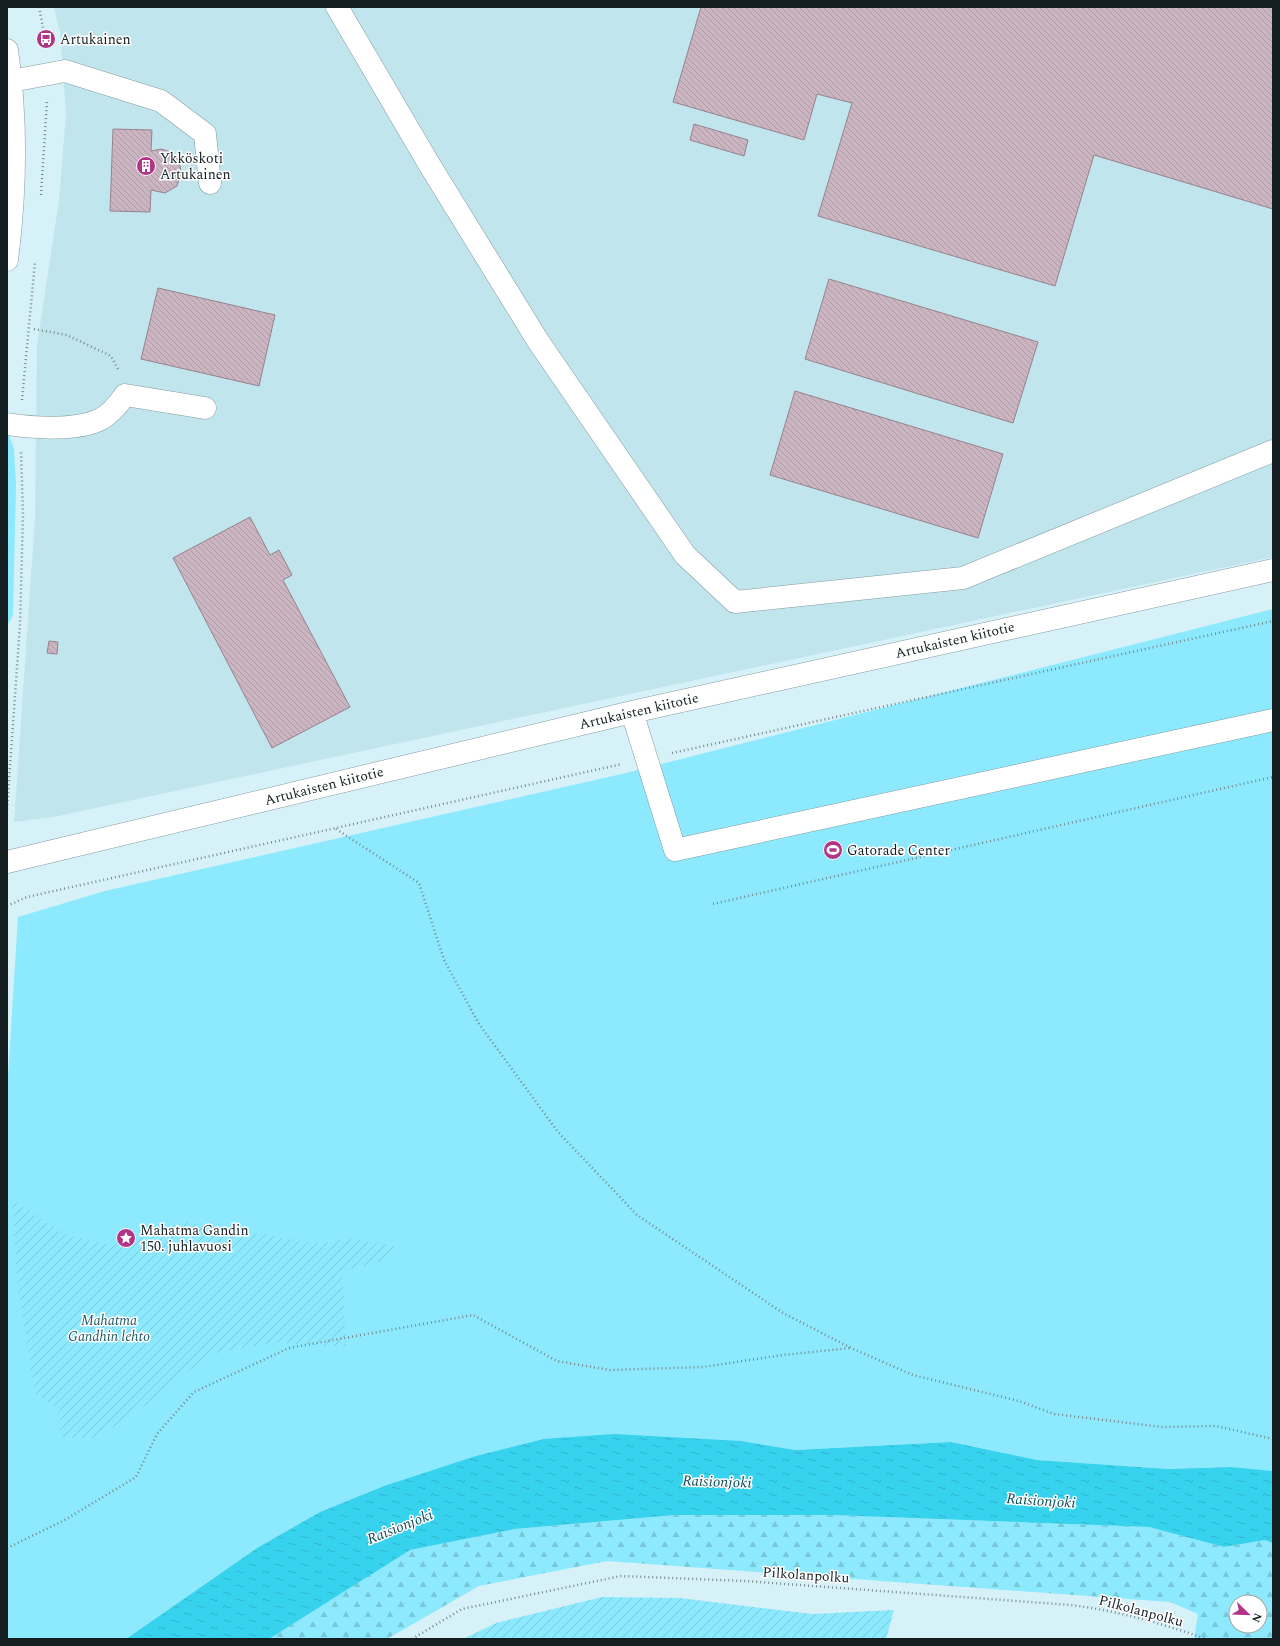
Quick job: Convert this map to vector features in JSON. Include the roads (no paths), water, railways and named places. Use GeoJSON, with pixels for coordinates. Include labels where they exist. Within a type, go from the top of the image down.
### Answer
{"type":"FeatureCollection","features":[{"type":"Feature","properties":{"kind":"street"},"geometry":{"type":"LineString","coordinates":[[337,7],[429,164],[538,341],[684,555],[735,602],[963,578],[1273,452]]}},
{"type":"Feature","properties":{"kind":"street"},"geometry":{"type":"LineString","coordinates":[[7,50],[11,81],[15,146],[7,260]]}},
{"type":"Feature","properties":{"kind":"street"},"geometry":{"type":"LineString","coordinates":[[11,81],[65,71],[161,101],[205,134],[210,183]]}},
{"type":"Feature","properties":{"kind":"street"},"geometry":{"type":"LineString","coordinates":[[7,424],[20,426],[76,427],[99,420],[116,408],[125,395],[205,408]]}},
{"type":"Feature","properties":{"kind":"street","name":"Artukaisten kiitotie"},"geometry":{"type":"LineString","coordinates":[[7,862],[632,712],[1273,570]]}},
{"type":"Feature","properties":{"kind":"street"},"geometry":{"type":"LineString","coordinates":[[632,712],[675,850],[1273,720]]}},
{"type":"Feature","properties":{"kind":"water","name":"Raisionjoki"},"geometry":{"type":"Polygon","coordinates":[[[614,1434],[741,1441],[795,1450],[951,1442],[1037,1460],[1168,1469],[1231,1467],[1273,1471],[1273,1543],[1265,1540],[1224,1547],[1149,1527],[831,1515],[675,1515],[515,1529],[410,1550],[269,1639],[126,1639],[257,1548],[320,1512],[384,1486],[476,1456],[544,1439],[614,1434]]]}},
{"type":"Feature","properties":{"kind":"place","name":"Artukainen"},"geometry":{"type":"Point","coordinates":[46,39]}},
{"type":"Feature","properties":{"kind":"place","name":"Ykköskoti Artukainen"},"geometry":{"type":"Point","coordinates":[146,166]}},
{"type":"Feature","properties":{"kind":"place","name":"Gatorade Center"},"geometry":{"type":"Point","coordinates":[833,850]}},
{"type":"Feature","properties":{"kind":"place","name":"Mahatma Gandin 150. juhlavuosi"},"geometry":{"type":"Point","coordinates":[126,1238]}},
{"type":"Feature","properties":{"kind":"park label","name":"Mahatma Gandhin lehto"},"geometry":{"type":"Point","coordinates":[109,1328]}}]}
